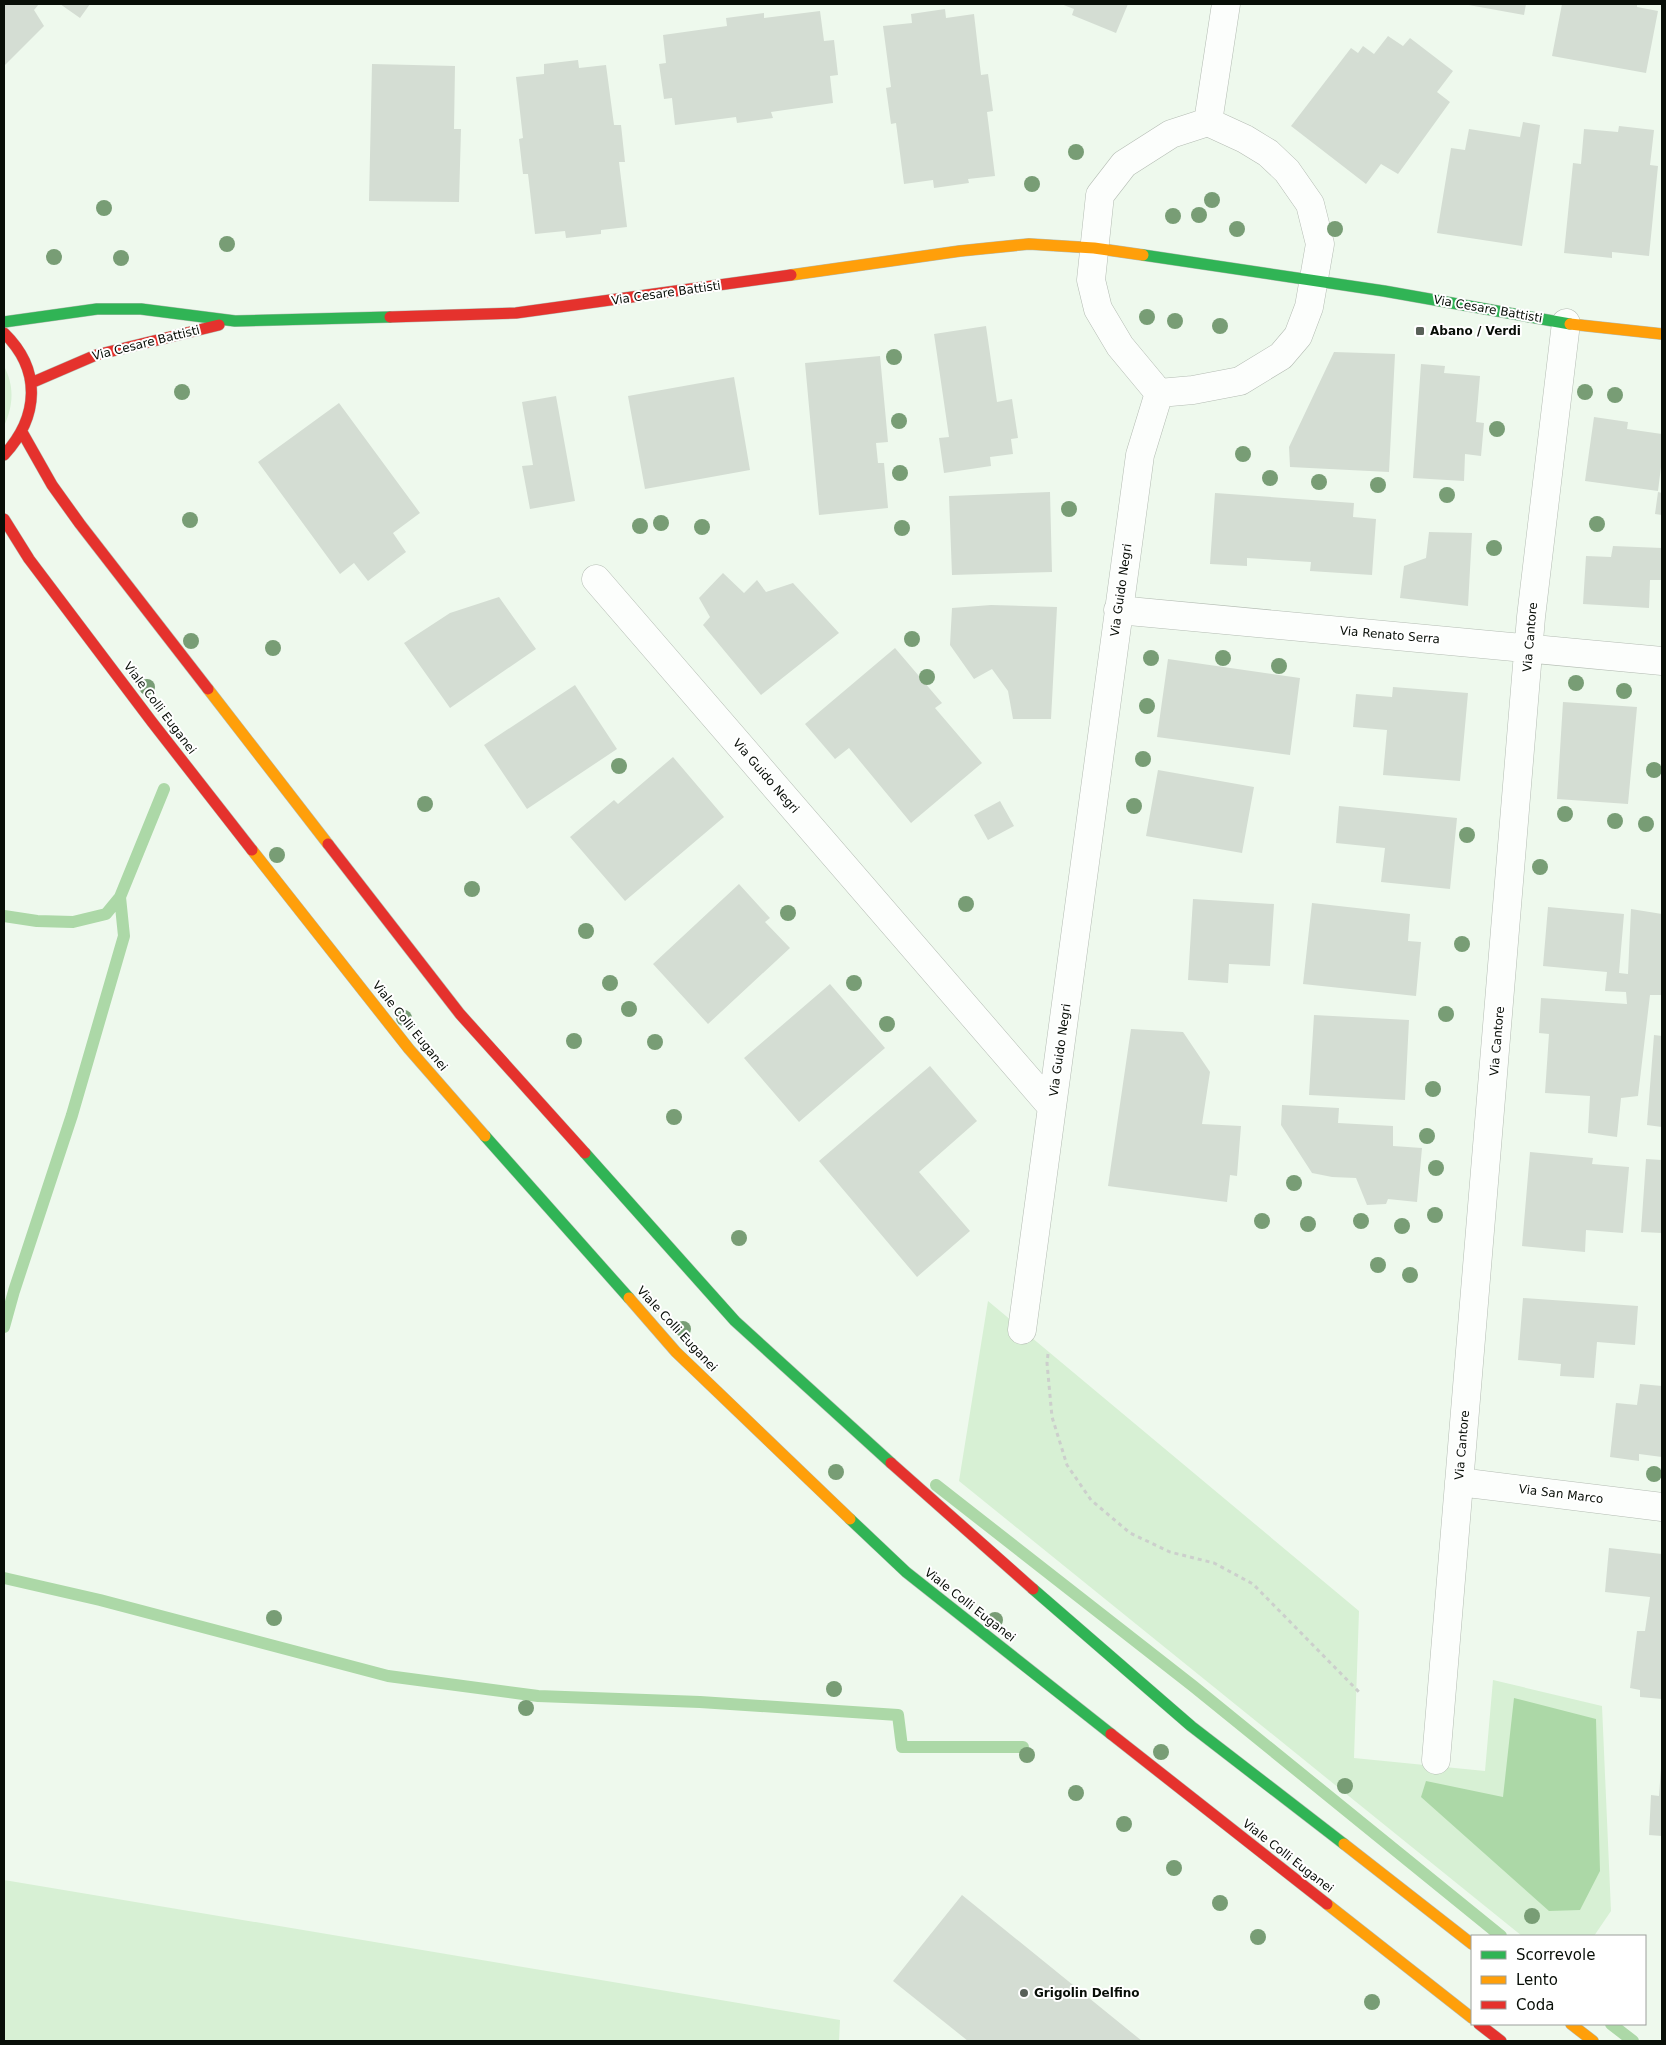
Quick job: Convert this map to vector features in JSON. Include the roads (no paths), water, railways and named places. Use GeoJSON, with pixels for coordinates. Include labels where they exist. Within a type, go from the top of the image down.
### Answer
{"type":"FeatureCollection","features":[{"type":"Feature","properties":{"kind":"main road","name":"Via Cesare Battisti"},"geometry":{"type":"LineString","coordinates":[[4,322],[97,309],[142,309],[235,321],[516,314],[992,247],[1029,244],[1094,248],[1313,280],[1566,322],[1662,334]]}},
{"type":"Feature","properties":{"kind":"main road","name":"Via Cesare Battisti"},"geometry":{"type":"LineString","coordinates":[[31,383],[96,355],[235,321]]}},
{"type":"Feature","properties":{"kind":"main road"},"geometry":{"type":"LineString","coordinates":[[4,332],[19,349],[27,365],[31,383],[31,408],[22,432],[10,450],[4,454]]}},
{"type":"Feature","properties":{"kind":"main road"},"geometry":{"type":"LineString","coordinates":[[22,432],[52,486],[63,501],[460,1014],[735,1321],[958,1525],[1190,1726],[1471,1943]]}},
{"type":"Feature","properties":{"kind":"main road","name":"Viale Colli Euganei"},"geometry":{"type":"LineString","coordinates":[[4,520],[29,559],[152,722],[409,1048],[676,1352],[906,1572],[1471,2017]]}},
{"type":"Feature","properties":{"kind":"main road"},"geometry":{"type":"LineString","coordinates":[[1480,2025],[1500,2041]]}},
{"type":"Feature","properties":{"kind":"main road"},"geometry":{"type":"LineString","coordinates":[[1572,2025],[1593,2041]]}},
{"type":"Feature","properties":{"kind":"street"},"geometry":{"type":"LineString","coordinates":[[1208,122],[1226,4]]}},
{"type":"Feature","properties":{"kind":"street"},"geometry":{"type":"LineString","coordinates":[[1208,122],[1245,139],[1268,154],[1287,171],[1310,204],[1320,244],[1309,308],[1298,336],[1280,356],[1240,381],[1193,390],[1159,393],[1120,346],[1098,309],[1091,280],[1100,195],[1124,164],[1171,134],[1208,122]]}},
{"type":"Feature","properties":{"kind":"street","name":"Via Cantore"},"geometry":{"type":"LineString","coordinates":[[1436,1760],[1533,602],[1566,322]]}},
{"type":"Feature","properties":{"kind":"street","name":"Via Guido Negri"},"geometry":{"type":"LineString","coordinates":[[1052,1107],[1140,456],[1159,393]]}},
{"type":"Feature","properties":{"kind":"street","name":"Via Guido Negri"},"geometry":{"type":"LineString","coordinates":[[596,579],[1052,1107]]}},
{"type":"Feature","properties":{"kind":"street","name":"Via Renato Serra"},"geometry":{"type":"LineString","coordinates":[[1118,610],[1662,660]]}},
{"type":"Feature","properties":{"kind":"street"},"geometry":{"type":"LineString","coordinates":[[1022,1330],[1052,1107]]}},
{"type":"Feature","properties":{"kind":"street","name":"Via San Marco"},"geometry":{"type":"LineString","coordinates":[[1459,1482],[1662,1507]]}},
{"type":"Feature","properties":{"kind":"waterway"},"geometry":{"type":"LineString","coordinates":[[4,916],[37,921],[73,922],[106,914],[120,897],[164,789]]}},
{"type":"Feature","properties":{"kind":"waterway"},"geometry":{"type":"LineString","coordinates":[[4,1327],[72,1115],[124,936],[120,897]]}},
{"type":"Feature","properties":{"kind":"waterway"},"geometry":{"type":"LineString","coordinates":[[936,1485],[1193,1686],[1500,1935]]}},
{"type":"Feature","properties":{"kind":"waterway"},"geometry":{"type":"LineString","coordinates":[[4,1578],[100,1600],[388,1676],[538,1696],[700,1702],[898,1715],[902,1747],[1023,1747]]}},
{"type":"Feature","properties":{"kind":"waterway"},"geometry":{"type":"LineString","coordinates":[[1612,2025],[1633,2041]]}},
{"type":"Feature","properties":{"kind":"place","name":"Abano / Verdi"},"geometry":{"type":"Point","coordinates":[1420,331]}},
{"type":"Feature","properties":{"kind":"place","name":"Grigolin Delfino"},"geometry":{"type":"Point","coordinates":[1024,1993]}}]}
